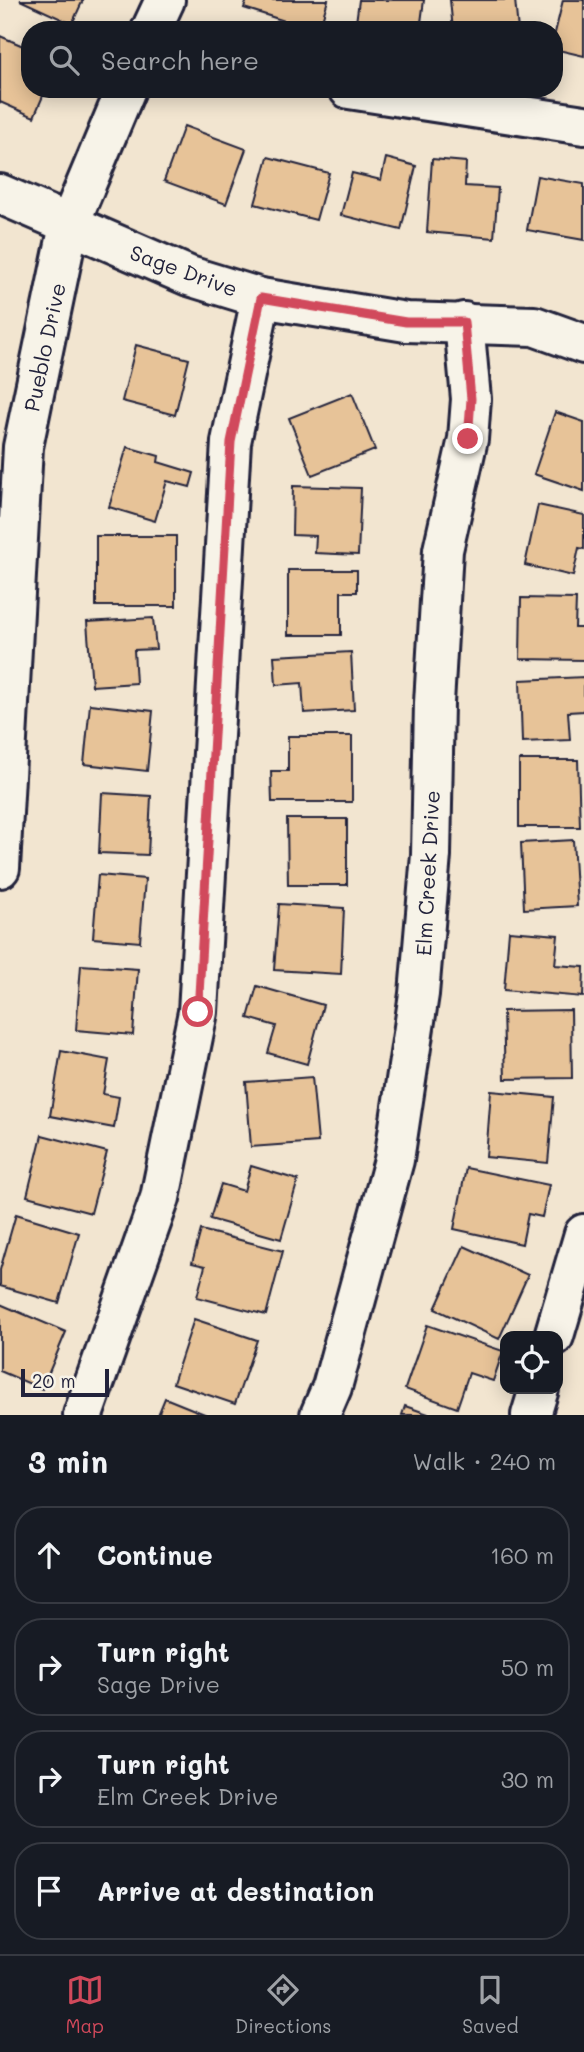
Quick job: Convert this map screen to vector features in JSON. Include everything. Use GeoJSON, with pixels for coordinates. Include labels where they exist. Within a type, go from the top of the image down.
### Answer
{"type":"FeatureCollection","features":[{"type":"Feature","properties":{"kind":"street","name":"Pueblo Drive"},"geometry":{"type":"LineString","coordinates":[[0,868],[5,647],[23,447],[15,407],[69,225],[122,98]]}},
{"type":"Feature","properties":{"kind":"street"},"geometry":{"type":"LineString","coordinates":[[408,98],[584,125]]}},
{"type":"Feature","properties":{"kind":"street","name":"Sage Drive"},"geometry":{"type":"LineString","coordinates":[[0,194],[188,276],[261,298],[406,322],[534,326],[584,344]]}},
{"type":"Feature","properties":{"kind":"street"},"geometry":{"type":"LineString","coordinates":[[83,1415],[160,1198],[198,1012],[231,442],[261,298]]}},
{"type":"Feature","properties":{"kind":"street","name":"Elm Creek Drive"},"geometry":{"type":"LineString","coordinates":[[320,1415],[332,1387],[394,1160],[419,993],[431,855],[434,703],[443,550],[468,439],[471,399],[464,322]]}},
{"type":"Feature","properties":{"kind":"street"},"geometry":{"type":"LineString","coordinates":[[555,1331],[584,1234]]}},
{"type":"Feature","properties":{"kind":"street"},"geometry":{"type":"LineString","coordinates":[[531,1415],[537,1394]]}},
{"type":"Feature","properties":{"kind":"building"},"geometry":{"type":"Polygon","coordinates":[[[20,0],[83,0],[73,21],[66,21],[20,0]]]}},
{"type":"Feature","properties":{"kind":"building"},"geometry":{"type":"Polygon","coordinates":[[[247,0],[328,0],[322,21],[285,21],[244,8],[247,0]]]}},
{"type":"Feature","properties":{"kind":"building"},"geometry":{"type":"Polygon","coordinates":[[[359,0],[424,0],[421,21],[356,21],[359,0]]]}},
{"type":"Feature","properties":{"kind":"building"},"geometry":{"type":"Polygon","coordinates":[[[450,0],[515,0],[517,21],[452,21],[450,0]]]}},
{"type":"Feature","properties":{"kind":"building"},"geometry":{"type":"Polygon","coordinates":[[[563,0],[584,0],[584,56],[563,51],[563,21],[558,21],[563,0]]]}},
{"type":"Feature","properties":{"kind":"building"},"geometry":{"type":"Polygon","coordinates":[[[0,36],[21,45],[21,98],[42,98],[34,117],[0,102],[0,36]]]}},
{"type":"Feature","properties":{"kind":"building"},"geometry":{"type":"Polygon","coordinates":[[[184,126],[246,149],[226,204],[164,181],[184,126]]]}},
{"type":"Feature","properties":{"kind":"building"},"geometry":{"type":"Polygon","coordinates":[[[268,157],[329,173],[316,220],[255,204],[268,157]]]}},
{"type":"Feature","properties":{"kind":"building"},"geometry":{"type":"Polygon","coordinates":[[[386,158],[416,166],[401,230],[341,215],[352,173],[381,180],[386,158]]]}},
{"type":"Feature","properties":{"kind":"building"},"geometry":{"type":"Polygon","coordinates":[[[432,159],[466,162],[465,186],[498,188],[494,238],[427,232],[432,159]]]}},
{"type":"Feature","properties":{"kind":"building"},"geometry":{"type":"Polygon","coordinates":[[[537,176],[584,184],[584,240],[527,230],[537,176]]]}},
{"type":"Feature","properties":{"kind":"building"},"geometry":{"type":"Polygon","coordinates":[[[136,345],[189,359],[175,415],[122,401],[136,345]]]}},
{"type":"Feature","properties":{"kind":"building"},"geometry":{"type":"Polygon","coordinates":[[[352,393],[375,450],[312,475],[289,418],[352,393]]]}},
{"type":"Feature","properties":{"kind":"building"},"geometry":{"type":"Polygon","coordinates":[[[555,412],[584,422],[584,491],[534,474],[555,412]]]}},
{"type":"Feature","properties":{"kind":"building"},"geometry":{"type":"Polygon","coordinates":[[[127,447],[159,456],[158,462],[194,473],[190,487],[167,481],[155,521],[109,507],[127,447]]]}},
{"type":"Feature","properties":{"kind":"building"},"geometry":{"type":"Polygon","coordinates":[[[293,486],[361,488],[358,555],[315,553],[316,536],[292,535],[293,486]]]}},
{"type":"Feature","properties":{"kind":"building"},"geometry":{"type":"Polygon","coordinates":[[[538,505],[584,515],[584,549],[579,548],[573,576],[525,565],[538,505]]]}},
{"type":"Feature","properties":{"kind":"building"},"geometry":{"type":"Polygon","coordinates":[[[96,536],[176,536],[176,606],[96,606],[96,536]]]}},
{"type":"Feature","properties":{"kind":"building"},"geometry":{"type":"Polygon","coordinates":[[[288,570],[357,570],[357,592],[341,592],[341,635],[288,635],[288,570]]]}},
{"type":"Feature","properties":{"kind":"building"},"geometry":{"type":"Polygon","coordinates":[[[521,598],[576,599],[575,628],[584,628],[584,660],[520,659],[521,598]]]}},
{"type":"Feature","properties":{"kind":"building"},"geometry":{"type":"Polygon","coordinates":[[[153,618],[156,649],[134,650],[136,683],[92,686],[87,622],[153,618]]]}},
{"type":"Feature","properties":{"kind":"building"},"geometry":{"type":"Polygon","coordinates":[[[351,652],[354,710],[304,713],[302,683],[276,685],[274,656],[351,652]]]}},
{"type":"Feature","properties":{"kind":"building"},"geometry":{"type":"Polygon","coordinates":[[[584,677],[584,711],[568,712],[570,740],[522,742],[520,680],[584,677]]]}},
{"type":"Feature","properties":{"kind":"building"},"geometry":{"type":"Polygon","coordinates":[[[90,704],[153,711],[147,771],[84,764],[90,704]]]}},
{"type":"Feature","properties":{"kind":"building"},"geometry":{"type":"Polygon","coordinates":[[[288,736],[352,736],[352,802],[272,802],[271,771],[288,771],[288,736]]]}},
{"type":"Feature","properties":{"kind":"building"},"geometry":{"type":"Polygon","coordinates":[[[519,760],[578,760],[580,827],[519,827],[519,760]]]}},
{"type":"Feature","properties":{"kind":"building"},"geometry":{"type":"Polygon","coordinates":[[[102,793],[151,796],[148,855],[99,853],[102,793]]]}},
{"type":"Feature","properties":{"kind":"building"},"geometry":{"type":"Polygon","coordinates":[[[287,819],[347,819],[347,885],[288,885],[287,819]]]}},
{"type":"Feature","properties":{"kind":"building"},"geometry":{"type":"Polygon","coordinates":[[[573,840],[577,906],[524,909],[521,843],[573,840]]]}},
{"type":"Feature","properties":{"kind":"building"},"geometry":{"type":"Polygon","coordinates":[[[98,875],[145,879],[140,942],[93,938],[98,875]]]}},
{"type":"Feature","properties":{"kind":"building"},"geometry":{"type":"Polygon","coordinates":[[[279,904],[344,908],[341,974],[274,970],[279,904]]]}},
{"type":"Feature","properties":{"kind":"building"},"geometry":{"type":"Polygon","coordinates":[[[509,931],[558,935],[555,965],[584,967],[583,997],[504,990],[509,931]]]}},
{"type":"Feature","properties":{"kind":"building"},"geometry":{"type":"Polygon","coordinates":[[[81,965],[138,969],[133,1035],[76,1030],[81,965]]]}},
{"type":"Feature","properties":{"kind":"building"},"geometry":{"type":"Polygon","coordinates":[[[257,986],[323,1005],[307,1064],[268,1053],[276,1026],[248,1018],[257,986]]]}},
{"type":"Feature","properties":{"kind":"building"},"geometry":{"type":"Polygon","coordinates":[[[571,1010],[572,1078],[505,1079],[503,1011],[571,1010]]]}},
{"type":"Feature","properties":{"kind":"building"},"geometry":{"type":"Polygon","coordinates":[[[61,1051],[109,1060],[103,1094],[119,1097],[114,1128],[50,1116],[61,1051]]]}},
{"type":"Feature","properties":{"kind":"building"},"geometry":{"type":"Polygon","coordinates":[[[312,1077],[318,1142],[251,1147],[246,1082],[312,1077]]]}},
{"type":"Feature","properties":{"kind":"building"},"geometry":{"type":"Polygon","coordinates":[[[491,1091],[554,1097],[548,1163],[486,1157],[491,1091]]]}},
{"type":"Feature","properties":{"kind":"building"},"geometry":{"type":"Polygon","coordinates":[[[42,1135],[107,1152],[91,1213],[27,1196],[42,1135]]]}},
{"type":"Feature","properties":{"kind":"building"},"geometry":{"type":"Polygon","coordinates":[[[251,1166],[298,1180],[281,1239],[210,1219],[221,1184],[244,1191],[251,1166]]]}},
{"type":"Feature","properties":{"kind":"building"},"geometry":{"type":"Polygon","coordinates":[[[466,1168],[549,1185],[542,1217],[528,1214],[522,1244],[454,1229],[466,1168]]]}},
{"type":"Feature","properties":{"kind":"building"},"geometry":{"type":"Polygon","coordinates":[[[16,1214],[79,1233],[59,1303],[0,1286],[0,1270],[16,1214]]]}},
{"type":"Feature","properties":{"kind":"building"},"geometry":{"type":"Polygon","coordinates":[[[201,1230],[283,1251],[266,1315],[197,1297],[205,1266],[192,1263],[201,1230]]]}},
{"type":"Feature","properties":{"kind":"building"},"geometry":{"type":"Polygon","coordinates":[[[464,1246],[528,1275],[503,1331],[500,1331],[499,1339],[435,1309],[464,1246]]]}},
{"type":"Feature","properties":{"kind":"building"},"geometry":{"type":"Polygon","coordinates":[[[0,1304],[66,1332],[42,1389],[0,1371],[0,1304]]]}},
{"type":"Feature","properties":{"kind":"building"},"geometry":{"type":"Polygon","coordinates":[[[194,1319],[257,1340],[235,1404],[173,1383],[194,1319]]]}},
{"type":"Feature","properties":{"kind":"building"},"geometry":{"type":"Polygon","coordinates":[[[427,1325],[500,1350],[500,1360],[493,1381],[469,1373],[457,1408],[405,1389],[427,1325]]]}},
{"type":"Feature","properties":{"kind":"building"},"geometry":{"type":"Polygon","coordinates":[[[165,1398],[207,1415],[158,1415],[165,1398]]]}},
{"type":"Feature","properties":{"kind":"building"},"geometry":{"type":"Polygon","coordinates":[[[405,1406],[431,1415],[402,1415],[405,1406]]]}},
{"type":"Feature","properties":{"kind":"route"},"geometry":{"type":"LineString","coordinates":[[198,1012],[231,442],[261,298],[406,322],[464,322],[471,399],[468,439]]}}]}
